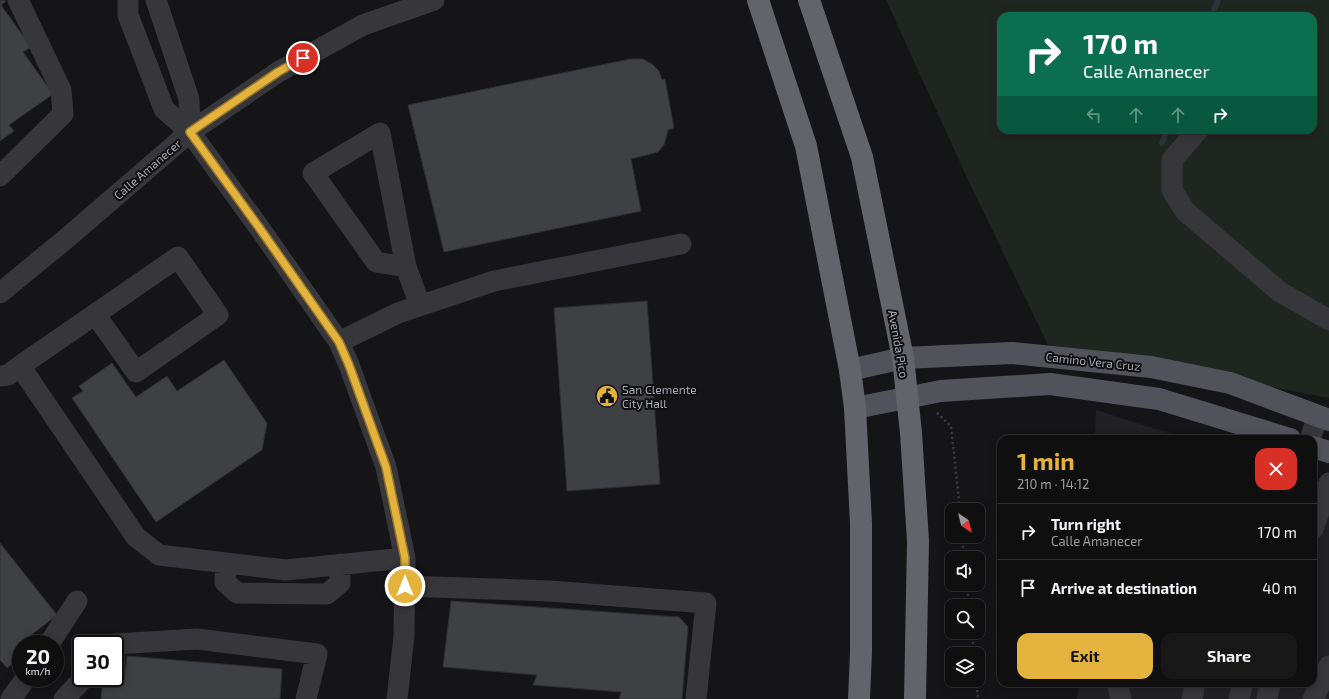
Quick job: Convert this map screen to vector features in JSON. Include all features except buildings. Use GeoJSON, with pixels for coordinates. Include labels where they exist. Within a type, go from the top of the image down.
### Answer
{"type":"FeatureCollection","features":[{"type":"Feature","properties":{"kind":"highway"},"geometry":{"type":"LineString","coordinates":[[758,0],[806,146],[850,370],[855,408],[861,523],[861,652],[859,699]]}},
{"type":"Feature","properties":{"kind":"highway","name":"Avenida Pico"},"geometry":{"type":"LineString","coordinates":[[809,0],[862,157],[904,358],[918,541],[915,699]]}},
{"type":"Feature","properties":{"kind":"main road","name":"Camino Vera Cruz"},"geometry":{"type":"LineString","coordinates":[[850,370],[904,358],[1012,353],[1151,367],[1230,383],[1323,418]]}},
{"type":"Feature","properties":{"kind":"main road"},"geometry":{"type":"LineString","coordinates":[[855,408],[941,391],[1050,384],[1159,399],[1277,435]]}},
{"type":"Feature","properties":{"kind":"main road"},"geometry":{"type":"LineString","coordinates":[[1317,448],[1329,452]]}},
{"type":"Feature","properties":{"kind":"street"},"geometry":{"type":"LineString","coordinates":[[0,176],[63,114],[61,90],[18,0]]}},
{"type":"Feature","properties":{"kind":"street"},"geometry":{"type":"LineString","coordinates":[[128,0],[128,15],[164,109],[190,132],[263,233],[339,342],[349,365],[386,467],[405,558],[404,636],[397,699]]}},
{"type":"Feature","properties":{"kind":"street"},"geometry":{"type":"LineString","coordinates":[[156,0],[189,99],[190,132]]}},
{"type":"Feature","properties":{"kind":"street","name":"Calle Amanecer"},"geometry":{"type":"LineString","coordinates":[[0,293],[67,238],[190,132],[278,72],[363,25],[434,0]]}},
{"type":"Feature","properties":{"kind":"street"},"geometry":{"type":"LineString","coordinates":[[406,267],[376,262],[313,173],[380,133],[406,267],[420,305]]}},
{"type":"Feature","properties":{"kind":"street"},"geometry":{"type":"LineString","coordinates":[[1195,134],[1172,160],[1172,190],[1185,211],[1280,292],[1329,320]]}},
{"type":"Feature","properties":{"kind":"street"},"geometry":{"type":"LineString","coordinates":[[339,342],[398,312],[494,281],[681,244]]}},
{"type":"Feature","properties":{"kind":"street"},"geometry":{"type":"LineString","coordinates":[[0,376],[8,375],[20,366],[95,314],[178,257],[218,315],[136,372],[95,314]]}},
{"type":"Feature","properties":{"kind":"street"},"geometry":{"type":"LineString","coordinates":[[20,366],[136,537],[159,555],[286,570],[405,558]]}},
{"type":"Feature","properties":{"kind":"street"},"geometry":{"type":"LineString","coordinates":[[1312,435],[1323,418]]}},
{"type":"Feature","properties":{"kind":"street"},"geometry":{"type":"LineString","coordinates":[[1317,518],[1329,483]]}},
{"type":"Feature","properties":{"kind":"street"},"geometry":{"type":"LineString","coordinates":[[226,563],[225,582],[237,593],[327,594],[340,583],[340,564]]}},
{"type":"Feature","properties":{"kind":"street"},"geometry":{"type":"LineString","coordinates":[[405,586],[550,591],[706,603],[696,699]]}},
{"type":"Feature","properties":{"kind":"street"},"geometry":{"type":"LineString","coordinates":[[54,635],[78,601]]}},
{"type":"Feature","properties":{"kind":"street"},"geometry":{"type":"LineString","coordinates":[[124,643],[197,639],[317,654],[306,699]]}},
{"type":"Feature","properties":{"kind":"street"},"geometry":{"type":"LineString","coordinates":[[1313,699],[1329,666]]}},
{"type":"Feature","properties":{"kind":"street"},"geometry":{"type":"LineString","coordinates":[[11,699],[20,687]]}},
{"type":"Feature","properties":{"kind":"street"},"geometry":{"type":"LineString","coordinates":[[64,699],[75,687]]}},
{"type":"Feature","properties":{"kind":"street"},"geometry":{"type":"LineString","coordinates":[[1118,687],[1121,699]]}},
{"type":"Feature","properties":{"kind":"street"},"geometry":{"type":"LineString","coordinates":[[1192,699],[1194,687]]}},
{"type":"Feature","properties":{"kind":"street"},"geometry":{"type":"LineString","coordinates":[[1239,699],[1242,687]]}},
{"type":"Feature","properties":{"kind":"street"},"geometry":{"type":"LineString","coordinates":[[1267,699],[1269,687]]}},
{"type":"Feature","properties":{"kind":"path"},"geometry":{"type":"LineString","coordinates":[[908,398],[938,414],[951,426],[959,503]]}},
{"type":"Feature","properties":{"kind":"path"},"geometry":{"type":"LineString","coordinates":[[977,687],[978,699]]}},
{"type":"Feature","properties":{"kind":"shaded area"},"geometry":{"type":"Polygon","coordinates":[[[886,0],[1329,0],[1329,398],[1048,345],[969,182],[886,0]]]}},
{"type":"Feature","properties":{"kind":"shaded area"},"geometry":{"type":"Polygon","coordinates":[[[1096,410],[1174,435],[1095,435],[1096,410]]]}},
{"type":"Feature","properties":{"kind":"shaded area"},"geometry":{"type":"Polygon","coordinates":[[[1317,480],[1329,485],[1329,699],[1077,699],[1078,687],[1317,687],[1317,480]]]}},
{"type":"Feature","properties":{"kind":"waterway"},"geometry":{"type":"LineString","coordinates":[[1214,12],[1218,0]]}},
{"type":"Feature","properties":{"kind":"waterway"},"geometry":{"type":"LineString","coordinates":[[1162,143],[1165,134]]}},
{"type":"Feature","properties":{"kind":"place","name":"San Clemente City Hall"},"geometry":{"type":"Point","coordinates":[607,396]}},
{"type":"Feature","properties":{"kind":"route"},"geometry":{"type":"LineString","coordinates":[[303,58],[278,72],[190,132],[339,342],[349,365],[386,467],[405,558],[405,586]]}}]}
